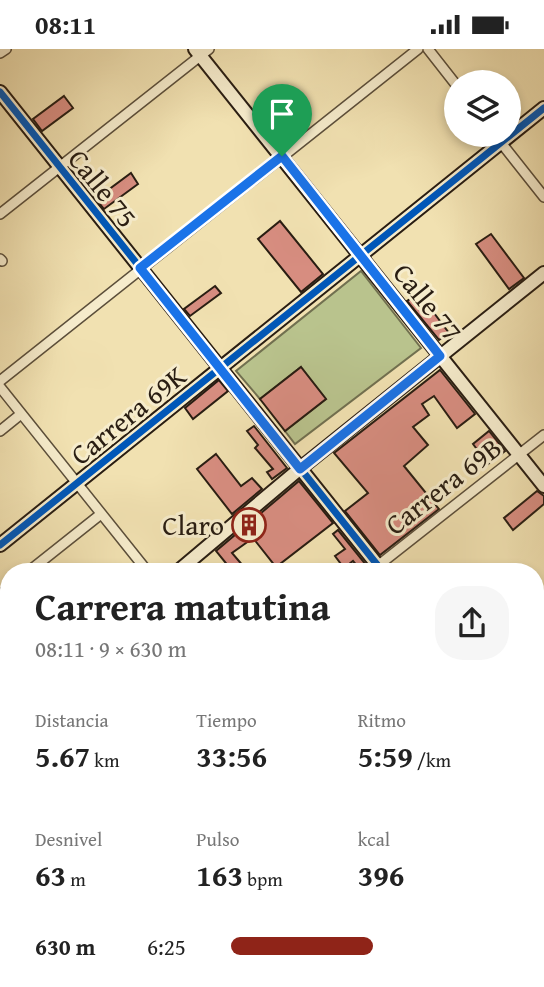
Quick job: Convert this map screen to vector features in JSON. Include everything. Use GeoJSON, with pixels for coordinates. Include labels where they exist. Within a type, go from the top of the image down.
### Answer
{"type":"FeatureCollection","features":[{"type":"Feature","properties":{"kind":"street"},"geometry":{"type":"LineString","coordinates":[[0,53],[6,49]]}},
{"type":"Feature","properties":{"kind":"street"},"geometry":{"type":"LineString","coordinates":[[0,381],[418,49]]}},
{"type":"Feature","properties":{"kind":"street"},"geometry":{"type":"LineString","coordinates":[[428,49],[444,70]]}},
{"type":"Feature","properties":{"kind":"street"},"geometry":{"type":"LineString","coordinates":[[0,215],[202,51]]}},
{"type":"Feature","properties":{"kind":"street","name":"Calle 77"},"geometry":{"type":"LineString","coordinates":[[202,51],[361,257],[544,486]]}},
{"type":"Feature","properties":{"kind":"street","name":"Calle 75"},"geometry":{"type":"LineString","coordinates":[[0,92],[220,367],[372,563]]}},
{"type":"Feature","properties":{"kind":"street","name":"Carrera 69K"},"geometry":{"type":"LineString","coordinates":[[521,124],[544,108]]}},
{"type":"Feature","properties":{"kind":"street","name":"Carrera 69K"},"geometry":{"type":"LineString","coordinates":[[0,545],[361,257],[489,147]]}},
{"type":"Feature","properties":{"kind":"street"},"geometry":{"type":"LineString","coordinates":[[504,147],[544,197]]}},
{"type":"Feature","properties":{"kind":"street"},"geometry":{"type":"LineString","coordinates":[[188,563],[544,273]]}},
{"type":"Feature","properties":{"kind":"street"},"geometry":{"type":"LineString","coordinates":[[0,387],[141,563]]}},
{"type":"Feature","properties":{"kind":"street"},"geometry":{"type":"LineString","coordinates":[[0,431],[21,414]]}},
{"type":"Feature","properties":{"kind":"street","name":"Carrera 69B"},"geometry":{"type":"LineString","coordinates":[[386,563],[544,435]]}},
{"type":"Feature","properties":{"kind":"street"},"geometry":{"type":"LineString","coordinates":[[40,563],[101,515]]}},
{"type":"Feature","properties":{"kind":"green space"},"geometry":{"type":"Polygon","coordinates":[[[361,271],[421,348],[295,444],[285,431],[326,399],[301,367],[260,399],[236,371],[361,271]]]}},
{"type":"Feature","properties":{"kind":"building"},"geometry":{"type":"Polygon","coordinates":[[[64,96],[73,108],[42,131],[33,119],[64,96]]]}},
{"type":"Feature","properties":{"kind":"building"},"geometry":{"type":"Polygon","coordinates":[[[131,173],[138,184],[104,209],[96,199],[131,173]]]}},
{"type":"Feature","properties":{"kind":"building"},"geometry":{"type":"Polygon","coordinates":[[[280,221],[323,274],[301,292],[258,239],[280,221]]]}},
{"type":"Feature","properties":{"kind":"building"},"geometry":{"type":"Polygon","coordinates":[[[491,234],[524,278],[509,289],[476,244],[491,234]]]}},
{"type":"Feature","properties":{"kind":"building"},"geometry":{"type":"Polygon","coordinates":[[[215,286],[221,293],[190,316],[184,309],[215,286]]]}},
{"type":"Feature","properties":{"kind":"building"},"geometry":{"type":"Polygon","coordinates":[[[419,293],[449,333],[439,340],[407,301],[419,293]]]}},
{"type":"Feature","properties":{"kind":"building"},"geometry":{"type":"Polygon","coordinates":[[[301,367],[326,399],[285,431],[260,399],[301,367]]]}},
{"type":"Feature","properties":{"kind":"building"},"geometry":{"type":"Polygon","coordinates":[[[440,370],[475,414],[457,428],[434,396],[422,404],[429,415],[413,427],[428,445],[404,466],[439,509],[380,555],[345,511],[368,493],[334,453],[440,370]]]}},
{"type":"Feature","properties":{"kind":"building"},"geometry":{"type":"Polygon","coordinates":[[[219,380],[228,391],[193,419],[185,408],[219,380]]]}},
{"type":"Feature","properties":{"kind":"building"},"geometry":{"type":"Polygon","coordinates":[[[254,426],[287,468],[272,479],[267,472],[273,469],[255,448],[258,445],[247,431],[254,426]]]}},
{"type":"Feature","properties":{"kind":"building"},"geometry":{"type":"Polygon","coordinates":[[[489,431],[505,451],[488,464],[473,444],[489,431]]]}},
{"type":"Feature","properties":{"kind":"building"},"geometry":{"type":"Polygon","coordinates":[[[216,454],[241,486],[252,478],[262,489],[232,514],[197,469],[216,454]]]}},
{"type":"Feature","properties":{"kind":"building"},"geometry":{"type":"Polygon","coordinates":[[[299,481],[333,523],[281,563],[273,563],[253,538],[232,553],[241,563],[226,563],[216,551],[299,481]]]}},
{"type":"Feature","properties":{"kind":"building"},"geometry":{"type":"Polygon","coordinates":[[[537,491],[544,496],[544,504],[513,530],[504,518],[537,491]]]}},
{"type":"Feature","properties":{"kind":"building"},"geometry":{"type":"Polygon","coordinates":[[[338,530],[365,563],[340,563],[335,556],[345,549],[333,534],[338,530]]]}},
{"type":"Feature","properties":{"kind":"cycle path"},"geometry":{"type":"LineString","coordinates":[[0,92],[376,563]]}},
{"type":"Feature","properties":{"kind":"cycle path"},"geometry":{"type":"LineString","coordinates":[[0,545],[544,108]]}},
{"type":"Feature","properties":{"kind":"place","name":"Claro"},"geometry":{"type":"Point","coordinates":[249,525]}},
{"type":"Feature","properties":{"kind":"route"},"geometry":{"type":"LineString","coordinates":[[282,156],[440,356],[300,469],[140,268],[282,156]]}}]}
